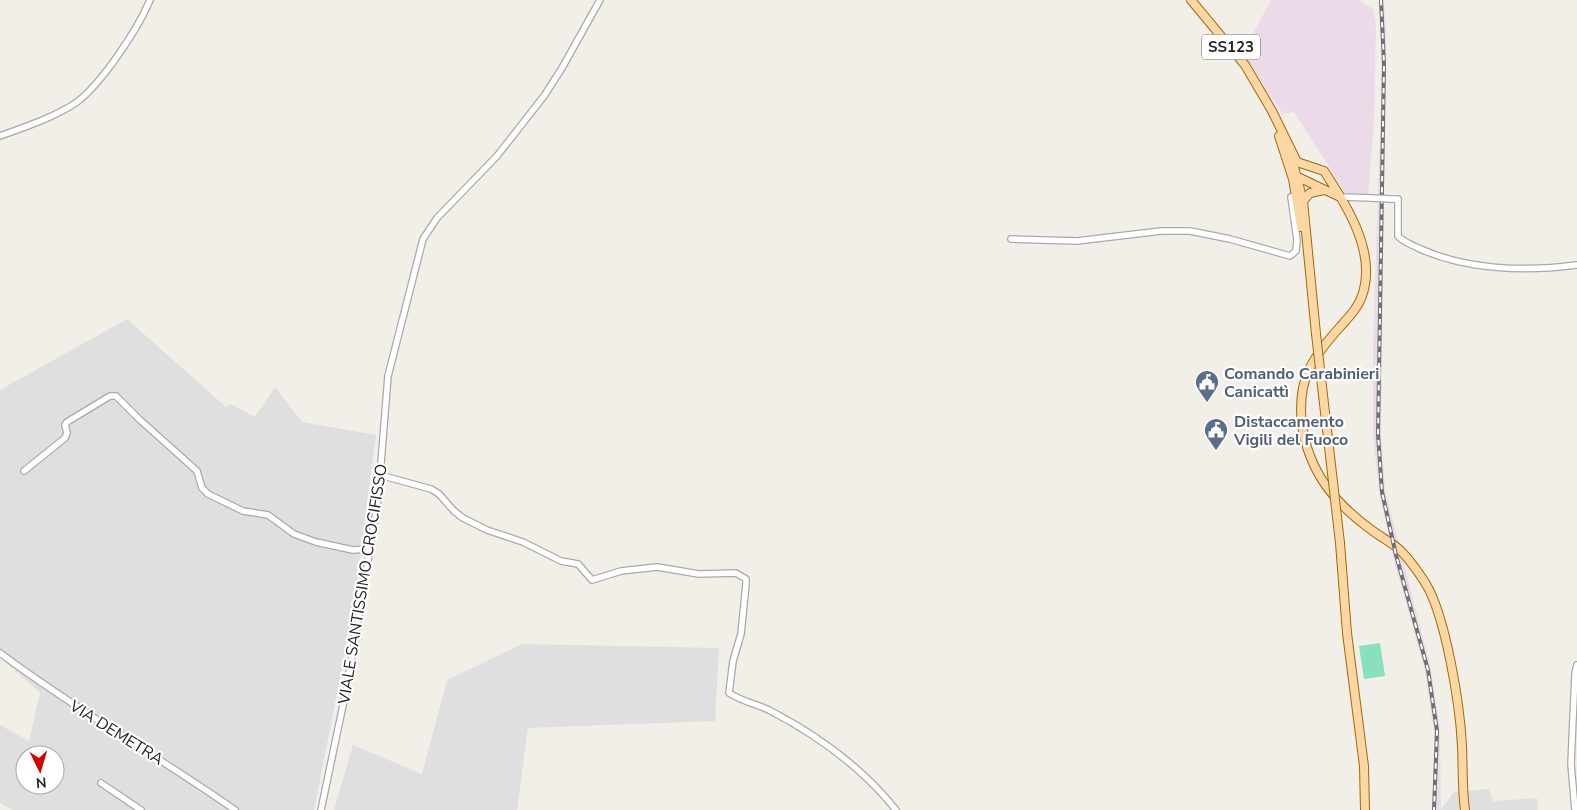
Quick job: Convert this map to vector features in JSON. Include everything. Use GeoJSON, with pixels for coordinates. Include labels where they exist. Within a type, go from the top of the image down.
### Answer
{"type":"FeatureCollection","features":[{"type":"Feature","properties":{"kind":"main road","name":"SS123"},"geometry":{"type":"LineString","coordinates":[[1191,0],[1245,65],[1264,98]]}},
{"type":"Feature","properties":{"kind":"main road"},"geometry":{"type":"LineString","coordinates":[[1264,98],[1298,178],[1320,190],[1340,197]]}},
{"type":"Feature","properties":{"kind":"main road"},"geometry":{"type":"LineString","coordinates":[[1264,98],[1297,162],[1325,172],[1354,225],[1364,251],[1366,265],[1363,293],[1351,315],[1312,359],[1304,380],[1301,406],[1303,426],[1310,457],[1319,478],[1344,508],[1401,551],[1426,585],[1438,608],[1457,703],[1462,744],[1464,810]]}},
{"type":"Feature","properties":{"kind":"main road"},"geometry":{"type":"LineString","coordinates":[[1278,134],[1299,199]]}},
{"type":"Feature","properties":{"kind":"main road"},"geometry":{"type":"LineString","coordinates":[[1288,146],[1298,178],[1308,263],[1340,543],[1347,633],[1364,766],[1365,810]]}},
{"type":"Feature","properties":{"kind":"main road"},"geometry":{"type":"LineString","coordinates":[[1298,178],[1300,174],[1313,169]]}},
{"type":"Feature","properties":{"kind":"main road"},"geometry":{"type":"LineString","coordinates":[[1299,199],[1320,190],[1325,181],[1325,172]]}},
{"type":"Feature","properties":{"kind":"street"},"geometry":{"type":"LineString","coordinates":[[0,136],[58,112],[78,100],[100,80],[150,0]]}},
{"type":"Feature","properties":{"kind":"street","name":"VIALE SANTISSIMO CROCIFISSO"},"geometry":{"type":"LineString","coordinates":[[321,810],[347,686],[369,549],[380,475],[388,376],[423,239],[437,218],[497,156],[544,96],[600,0]]}},
{"type":"Feature","properties":{"kind":"street"},"geometry":{"type":"LineString","coordinates":[[1011,239],[1077,241],[1161,231],[1190,231],[1239,241],[1290,256],[1296,251],[1297,240],[1292,197],[1299,199]]}},
{"type":"Feature","properties":{"kind":"street"},"geometry":{"type":"LineString","coordinates":[[1340,197],[1398,199],[1398,236],[1401,240],[1426,252],[1449,259],[1512,269],[1577,265]]}},
{"type":"Feature","properties":{"kind":"street"},"geometry":{"type":"LineString","coordinates":[[24,472],[65,438],[67,433],[65,425],[67,422],[110,396],[116,396],[197,470],[202,488],[208,494],[243,511],[268,515],[294,534],[316,542],[353,550],[369,549]]}},
{"type":"Feature","properties":{"kind":"street"},"geometry":{"type":"LineString","coordinates":[[380,475],[431,489],[440,494],[454,511],[463,518],[487,530],[523,542],[561,561],[578,564],[592,580],[621,572],[657,567],[699,574],[736,573],[742,575],[746,584],[741,634],[733,661],[729,694],[765,708],[820,739],[873,784],[896,810]]}},
{"type":"Feature","properties":{"kind":"street","name":"VIA DEMETRA"},"geometry":{"type":"LineString","coordinates":[[0,653],[112,732],[192,780],[235,810]]}},
{"type":"Feature","properties":{"kind":"street"},"geometry":{"type":"LineString","coordinates":[[1575,810],[1572,724],[1577,665]]}},
{"type":"Feature","properties":{"kind":"street"},"geometry":{"type":"LineString","coordinates":[[101,783],[141,810]]}},
{"type":"Feature","properties":{"kind":"shaded area"},"geometry":{"type":"Polygon","coordinates":[[[1271,0],[1359,0],[1373,9],[1376,25],[1374,121],[1368,195],[1347,195],[1294,112],[1282,114],[1246,57],[1250,54],[1247,45],[1271,0]]]}},
{"type":"Feature","properties":{"kind":"shaded area"},"geometry":{"type":"Polygon","coordinates":[[[1379,0],[1384,0],[1386,30],[1381,434],[1385,490],[1431,669],[1440,730],[1441,810],[1432,810],[1435,770],[1434,732],[1425,671],[1393,557],[1379,492],[1373,434],[1373,346],[1382,65],[1379,0]]]}},
{"type":"Feature","properties":{"kind":"shaded area"},"geometry":{"type":"Polygon","coordinates":[[[127,319],[226,407],[230,404],[255,417],[275,387],[302,422],[376,435],[352,618],[314,810],[12,810],[0,803],[0,725],[29,741],[40,693],[0,657],[0,390],[127,319]]]}},
{"type":"Feature","properties":{"kind":"shaded area"},"geometry":{"type":"Polygon","coordinates":[[[522,644],[719,648],[715,721],[528,728],[517,810],[334,810],[353,745],[422,774],[447,680],[522,644]]]}},
{"type":"Feature","properties":{"kind":"shaded area"},"geometry":{"type":"Polygon","coordinates":[[[1489,789],[1493,801],[1537,798],[1538,810],[1441,810],[1454,792],[1489,789]]]}},
{"type":"Feature","properties":{"kind":"green space"},"geometry":{"type":"Polygon","coordinates":[[[1380,643],[1385,676],[1364,679],[1359,646],[1380,643]]]}},
{"type":"Feature","properties":{"kind":"railway"},"geometry":{"type":"LineString","coordinates":[[1381,0],[1384,64],[1378,434],[1382,492],[1396,555],[1428,670],[1437,731],[1434,810]]}},
{"type":"Feature","properties":{"kind":"place","name":"Comando Carabinieri Canicattì"},"geometry":{"type":"Point","coordinates":[1207,403]}},
{"type":"Feature","properties":{"kind":"place","name":"Distaccamento Vigili del Fuoco"},"geometry":{"type":"Point","coordinates":[1216,451]}}]}
